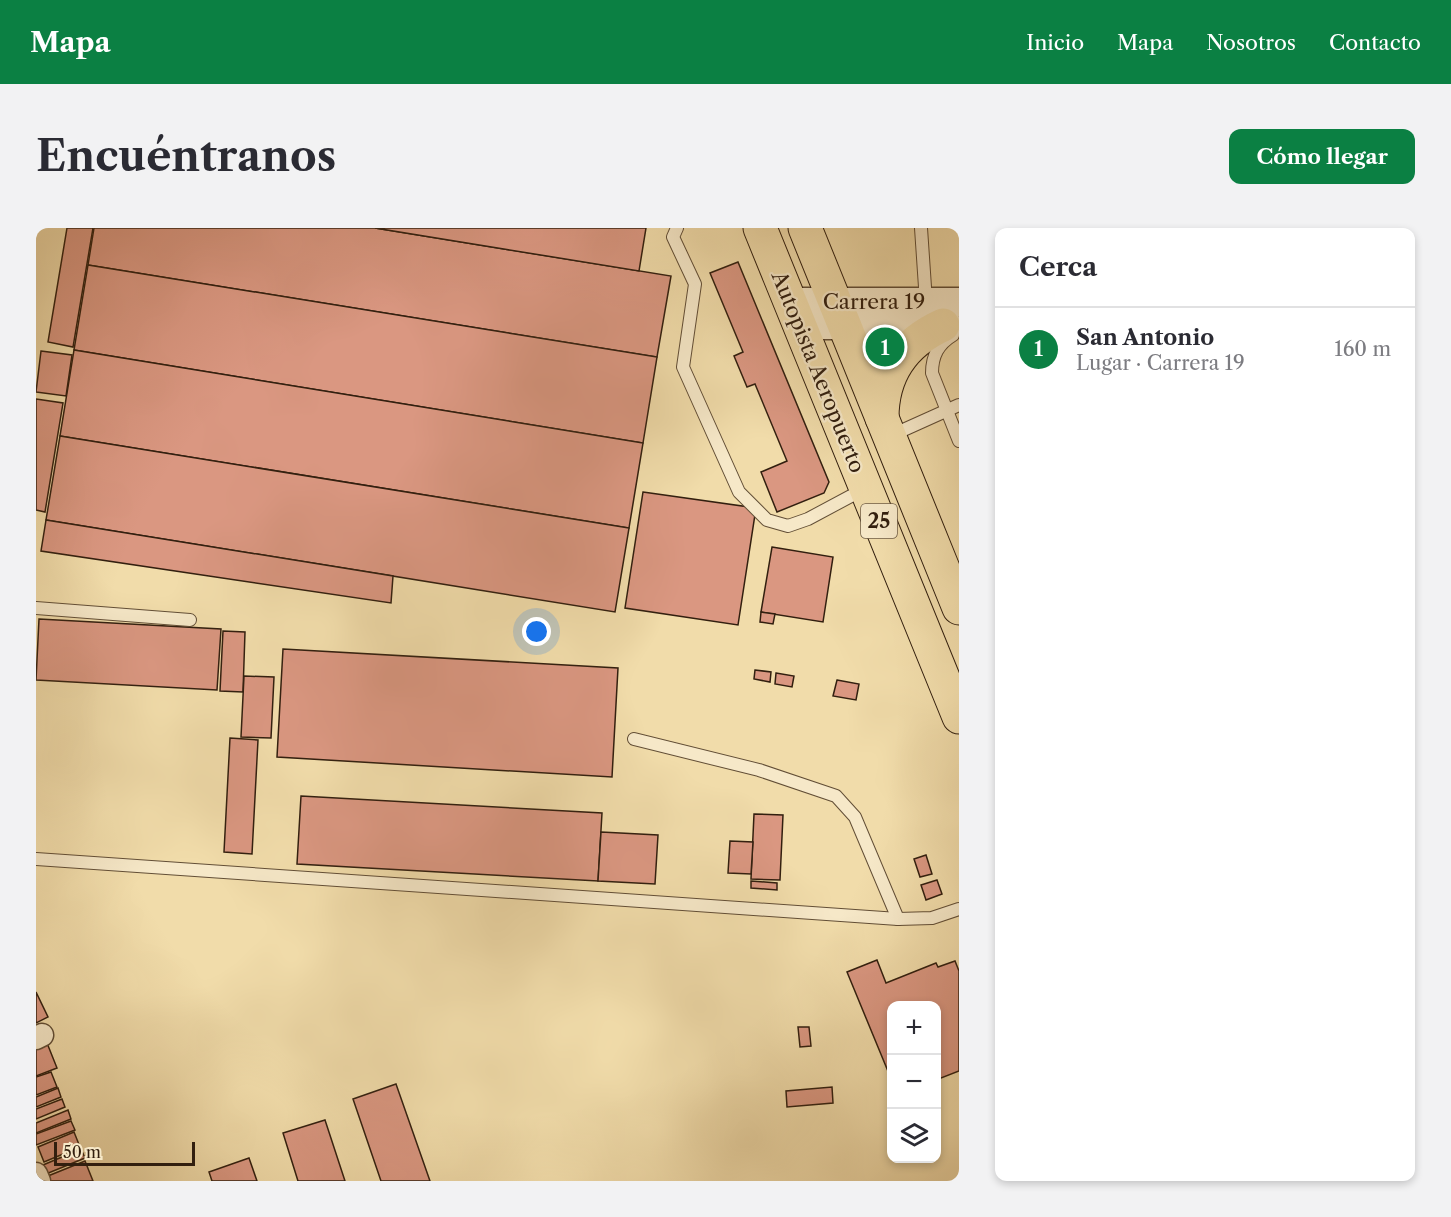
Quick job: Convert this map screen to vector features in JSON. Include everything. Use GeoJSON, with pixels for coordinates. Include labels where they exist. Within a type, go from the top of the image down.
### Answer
{"type":"FeatureCollection","features":[{"type":"Feature","properties":{"kind":"highway","name":"Autopista Aeropuerto"},"geometry":{"type":"LineString","coordinates":[[760,228],[959,717]]}},
{"type":"Feature","properties":{"kind":"highway","name":"Autopista Aeropuerto"},"geometry":{"type":"LineString","coordinates":[[805,228],[885,427],[950,563],[959,608]]}},
{"type":"Feature","properties":{"kind":"highway"},"geometry":{"type":"LineString","coordinates":[[885,427],[886,384],[898,359],[913,342],[949,317]]}},
{"type":"Feature","properties":{"kind":"street","name":"Carrera 19"},"geometry":{"type":"LineString","coordinates":[[794,314],[949,317]]}},
{"type":"Feature","properties":{"kind":"street"},"geometry":{"type":"LineString","coordinates":[[36,1175],[39,1181]]}},
{"type":"Feature","properties":{"kind":"lane"},"geometry":{"type":"LineString","coordinates":[[676,228],[673,237],[695,284],[683,367],[739,492],[767,520],[788,526],[808,519],[866,488]]}},
{"type":"Feature","properties":{"kind":"lane"},"geometry":{"type":"LineString","coordinates":[[921,228],[949,317],[945,340],[932,361],[932,373],[959,441]]}},
{"type":"Feature","properties":{"kind":"lane"},"geometry":{"type":"LineString","coordinates":[[885,427],[946,412],[959,405]]}},
{"type":"Feature","properties":{"kind":"lane"},"geometry":{"type":"LineString","coordinates":[[36,608],[190,620]]}},
{"type":"Feature","properties":{"kind":"lane"},"geometry":{"type":"LineString","coordinates":[[634,739],[759,770],[836,796],[855,817],[898,919]]}},
{"type":"Feature","properties":{"kind":"lane"},"geometry":{"type":"LineString","coordinates":[[36,859],[898,919],[932,918],[959,909]]}},
{"type":"Feature","properties":{"kind":"building"},"geometry":{"type":"Polygon","coordinates":[[[67,228],[93,228],[73,347],[48,342],[67,228]]]}},
{"type":"Feature","properties":{"kind":"building"},"geometry":{"type":"Polygon","coordinates":[[[94,228],[375,228],[671,276],[657,357],[88,265],[94,228]]]}},
{"type":"Feature","properties":{"kind":"building"},"geometry":{"type":"Polygon","coordinates":[[[375,228],[646,228],[639,271],[375,228]]]}},
{"type":"Feature","properties":{"kind":"building"},"geometry":{"type":"Polygon","coordinates":[[[738,262],[829,482],[824,493],[777,512],[761,472],[787,461],[755,384],[747,387],[734,356],[743,352],[710,273],[738,262]]]}},
{"type":"Feature","properties":{"kind":"building"},"geometry":{"type":"Polygon","coordinates":[[[88,265],[657,357],[643,443],[74,350],[88,265]]]}},
{"type":"Feature","properties":{"kind":"building"},"geometry":{"type":"Polygon","coordinates":[[[74,350],[643,443],[629,528],[60,436],[74,350]]]}},
{"type":"Feature","properties":{"kind":"building"},"geometry":{"type":"Polygon","coordinates":[[[41,351],[72,355],[66,396],[36,392],[41,351]]]}},
{"type":"Feature","properties":{"kind":"building"},"geometry":{"type":"Polygon","coordinates":[[[36,399],[63,403],[45,512],[36,510],[36,399]]]}},
{"type":"Feature","properties":{"kind":"building"},"geometry":{"type":"Polygon","coordinates":[[[60,436],[629,528],[615,612],[46,520],[60,436]]]}},
{"type":"Feature","properties":{"kind":"building"},"geometry":{"type":"Polygon","coordinates":[[[643,492],[756,508],[738,625],[625,608],[643,492]]]}},
{"type":"Feature","properties":{"kind":"building"},"geometry":{"type":"Polygon","coordinates":[[[46,520],[393,576],[391,603],[41,551],[46,520]]]}},
{"type":"Feature","properties":{"kind":"building"},"geometry":{"type":"Polygon","coordinates":[[[772,547],[833,557],[823,622],[761,612],[772,547]]]}},
{"type":"Feature","properties":{"kind":"building"},"geometry":{"type":"Polygon","coordinates":[[[761,612],[775,614],[773,624],[760,622],[761,612]]]}},
{"type":"Feature","properties":{"kind":"building"},"geometry":{"type":"Polygon","coordinates":[[[39,619],[221,629],[217,690],[36,680],[39,619]]]}},
{"type":"Feature","properties":{"kind":"building"},"geometry":{"type":"Polygon","coordinates":[[[223,631],[245,632],[243,692],[220,691],[223,631]]]}},
{"type":"Feature","properties":{"kind":"building"},"geometry":{"type":"Polygon","coordinates":[[[283,649],[618,668],[612,777],[277,757],[283,649]]]}},
{"type":"Feature","properties":{"kind":"building"},"geometry":{"type":"Polygon","coordinates":[[[755,670],[771,672],[770,682],[754,679],[755,670]]]}},
{"type":"Feature","properties":{"kind":"building"},"geometry":{"type":"Polygon","coordinates":[[[776,673],[794,676],[792,687],[775,684],[776,673]]]}},
{"type":"Feature","properties":{"kind":"building"},"geometry":{"type":"Polygon","coordinates":[[[244,676],[274,677],[271,738],[241,737],[244,676]]]}},
{"type":"Feature","properties":{"kind":"building"},"geometry":{"type":"Polygon","coordinates":[[[837,680],[859,684],[856,700],[833,696],[837,680]]]}},
{"type":"Feature","properties":{"kind":"building"},"geometry":{"type":"Polygon","coordinates":[[[230,738],[258,740],[252,854],[224,852],[230,738]]]}},
{"type":"Feature","properties":{"kind":"building"},"geometry":{"type":"Polygon","coordinates":[[[301,796],[602,813],[598,881],[297,864],[301,796]]]}},
{"type":"Feature","properties":{"kind":"building"},"geometry":{"type":"Polygon","coordinates":[[[754,814],[783,815],[780,880],[751,879],[754,814]]]}},
{"type":"Feature","properties":{"kind":"building"},"geometry":{"type":"Polygon","coordinates":[[[601,832],[658,835],[655,884],[598,881],[601,832]]]}},
{"type":"Feature","properties":{"kind":"building"},"geometry":{"type":"Polygon","coordinates":[[[730,841],[753,842],[751,874],[728,873],[730,841]]]}},
{"type":"Feature","properties":{"kind":"building"},"geometry":{"type":"Polygon","coordinates":[[[926,855],[932,874],[920,877],[914,859],[926,855]]]}},
{"type":"Feature","properties":{"kind":"building"},"geometry":{"type":"Polygon","coordinates":[[[937,880],[942,894],[926,900],[921,885],[937,880]]]}},
{"type":"Feature","properties":{"kind":"building"},"geometry":{"type":"Polygon","coordinates":[[[751,881],[777,883],[777,890],[751,888],[751,881]]]}},
{"type":"Feature","properties":{"kind":"building"},"geometry":{"type":"Polygon","coordinates":[[[877,960],[886,983],[936,963],[938,967],[955,961],[959,971],[959,1071],[941,1078],[941,1001],[887,1001],[887,1069],[847,972],[877,960]]]}},
{"type":"Feature","properties":{"kind":"building"},"geometry":{"type":"Polygon","coordinates":[[[36,992],[48,1017],[36,1023],[36,992]]]}},
{"type":"Feature","properties":{"kind":"building"},"geometry":{"type":"Polygon","coordinates":[[[798,1027],[809,1027],[811,1046],[800,1047],[798,1027]]]}},
{"type":"Feature","properties":{"kind":"building"},"geometry":{"type":"Polygon","coordinates":[[[47,1043],[57,1068],[36,1076],[36,1047],[47,1043]]]}},
{"type":"Feature","properties":{"kind":"building"},"geometry":{"type":"Polygon","coordinates":[[[51,1072],[57,1087],[36,1095],[36,1077],[51,1072]]]}},
{"type":"Feature","properties":{"kind":"building"},"geometry":{"type":"Polygon","coordinates":[[[396,1084],[430,1181],[381,1181],[353,1099],[396,1084]]]}},
{"type":"Feature","properties":{"kind":"building"},"geometry":{"type":"Polygon","coordinates":[[[832,1087],[833,1103],[787,1107],[786,1091],[832,1087]]]}},
{"type":"Feature","properties":{"kind":"building"},"geometry":{"type":"Polygon","coordinates":[[[58,1088],[61,1097],[36,1107],[36,1097],[58,1088]]]}},
{"type":"Feature","properties":{"kind":"building"},"geometry":{"type":"Polygon","coordinates":[[[62,1099],[65,1107],[36,1119],[36,1109],[62,1099]]]}},
{"type":"Feature","properties":{"kind":"building"},"geometry":{"type":"Polygon","coordinates":[[[68,1110],[71,1119],[36,1133],[36,1123],[68,1110]]]}},
{"type":"Feature","properties":{"kind":"building"},"geometry":{"type":"Polygon","coordinates":[[[325,1120],[345,1181],[298,1181],[283,1133],[325,1120]]]}},
{"type":"Feature","properties":{"kind":"building"},"geometry":{"type":"Polygon","coordinates":[[[71,1121],[75,1130],[36,1145],[36,1134],[71,1121]]]}},
{"type":"Feature","properties":{"kind":"building"},"geometry":{"type":"Polygon","coordinates":[[[74,1132],[80,1147],[44,1162],[38,1147],[74,1132]]]}},
{"type":"Feature","properties":{"kind":"building"},"geometry":{"type":"Polygon","coordinates":[[[81,1149],[85,1158],[46,1174],[43,1165],[81,1149]]]}},
{"type":"Feature","properties":{"kind":"building"},"geometry":{"type":"Polygon","coordinates":[[[249,1158],[257,1181],[212,1181],[209,1172],[249,1158]]]}},
{"type":"Feature","properties":{"kind":"building"},"geometry":{"type":"Polygon","coordinates":[[[85,1161],[93,1181],[44,1181],[43,1178],[85,1161]]]}},
{"type":"Feature","properties":{"kind":"place","name":"San Antonio"},"geometry":{"type":"Point","coordinates":[885,347]}}]}
